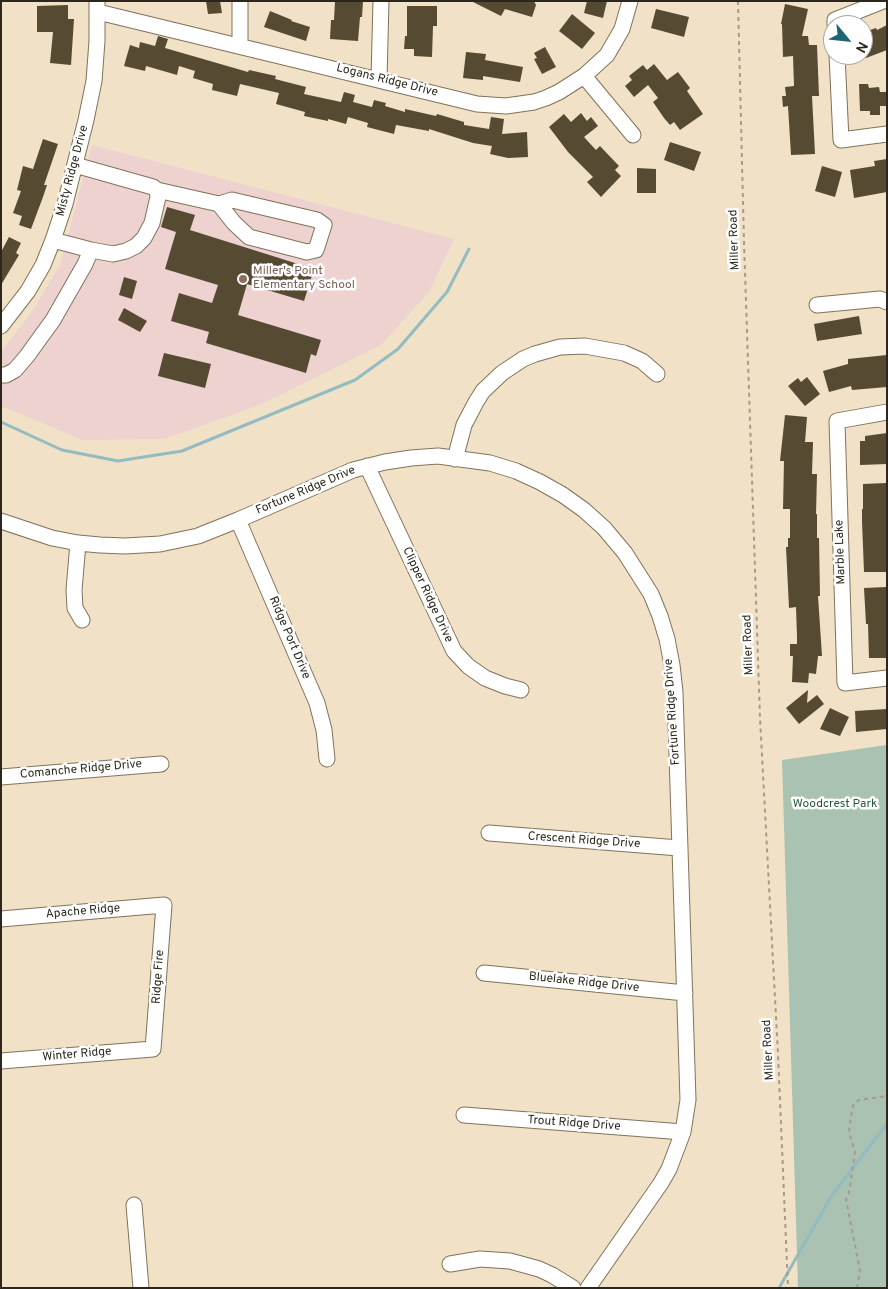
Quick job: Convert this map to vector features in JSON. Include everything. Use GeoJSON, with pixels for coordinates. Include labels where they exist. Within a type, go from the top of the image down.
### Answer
{"type":"FeatureCollection","features":[{"type":"Feature","properties":{"kind":"street"},"geometry":{"type":"LineString","coordinates":[[240,1],[240,45]]}},
{"type":"Feature","properties":{"kind":"street"},"geometry":{"type":"LineString","coordinates":[[379,80],[381,1]]}},
{"type":"Feature","properties":{"kind":"street","name":"Logans Ridge Drive"},"geometry":{"type":"LineString","coordinates":[[97,6],[240,45],[477,104],[506,106],[534,102],[546,98],[584,76],[607,55],[622,29],[630,1]]}},
{"type":"Feature","properties":{"kind":"street"},"geometry":{"type":"LineString","coordinates":[[852,15],[882,1]]}},
{"type":"Feature","properties":{"kind":"street","name":"Misty Ridge Drive"},"geometry":{"type":"LineString","coordinates":[[1,326],[28,291],[43,265],[53,240],[75,165],[94,81],[97,6]]}},
{"type":"Feature","properties":{"kind":"street"},"geometry":{"type":"LineString","coordinates":[[837,65],[841,140],[887,134]]}},
{"type":"Feature","properties":{"kind":"street"},"geometry":{"type":"LineString","coordinates":[[584,76],[633,135]]}},
{"type":"Feature","properties":{"kind":"street"},"geometry":{"type":"LineString","coordinates":[[75,165],[153,187],[157,190],[219,204],[232,200],[318,220],[324,225],[316,250],[307,252],[249,238],[219,204]]}},
{"type":"Feature","properties":{"kind":"street"},"geometry":{"type":"LineString","coordinates":[[53,240],[113,254],[126,252],[144,238],[152,222],[157,206],[157,190]]}},
{"type":"Feature","properties":{"kind":"street"},"geometry":{"type":"LineString","coordinates":[[1,375],[6,375],[15,370],[28,356],[53,320],[91,250]]}},
{"type":"Feature","properties":{"kind":"street"},"geometry":{"type":"LineString","coordinates":[[817,305],[880,299],[887,302]]}},
{"type":"Feature","properties":{"kind":"street"},"geometry":{"type":"LineString","coordinates":[[455,459],[464,424],[484,391],[502,373],[518,362],[535,354],[560,347],[585,346],[624,353],[642,362],[658,374]]}},
{"type":"Feature","properties":{"kind":"street","name":"Marble Lake"},"geometry":{"type":"LineString","coordinates":[[887,412],[837,421],[845,684],[887,678]]}},
{"type":"Feature","properties":{"kind":"street","name":"Fortune Ridge Drive"},"geometry":{"type":"LineString","coordinates":[[1,521],[52,538],[78,543],[116,546],[160,544],[198,536],[353,470],[412,458],[438,456],[490,463],[516,471],[540,482],[584,510],[604,528],[626,553],[651,594],[667,639],[672,665],[688,1100],[683,1132],[670,1169],[588,1288]]}},
{"type":"Feature","properties":{"kind":"street","name":"Clipper Ridge Drive"},"geometry":{"type":"LineString","coordinates":[[367,466],[454,651],[468,666],[485,678],[521,690]]}},
{"type":"Feature","properties":{"kind":"street","name":"Ridge Port Drive"},"geometry":{"type":"LineString","coordinates":[[238,520],[317,703],[324,730],[327,758]]}},
{"type":"Feature","properties":{"kind":"street"},"geometry":{"type":"LineString","coordinates":[[78,543],[74,590],[75,608],[82,620]]}},
{"type":"Feature","properties":{"kind":"street","name":"Comanche Ridge Drive"},"geometry":{"type":"LineString","coordinates":[[1,777],[160,764]]}},
{"type":"Feature","properties":{"kind":"street","name":"Crescent Ridge Drive"},"geometry":{"type":"LineString","coordinates":[[489,833],[679,848]]}},
{"type":"Feature","properties":{"kind":"street","name":"Apache Ridge"},"geometry":{"type":"LineString","coordinates":[[1,919],[164,905]]}},
{"type":"Feature","properties":{"kind":"street","name":"Ridge Fire"},"geometry":{"type":"LineString","coordinates":[[154,1049],[164,905]]}},
{"type":"Feature","properties":{"kind":"street","name":"Bluelake Ridge Drive"},"geometry":{"type":"LineString","coordinates":[[484,973],[684,993]]}},
{"type":"Feature","properties":{"kind":"street","name":"Winter Ridge"},"geometry":{"type":"LineString","coordinates":[[1,1061],[154,1049]]}},
{"type":"Feature","properties":{"kind":"street","name":"Trout Ridge Drive"},"geometry":{"type":"LineString","coordinates":[[464,1115],[683,1132]]}},
{"type":"Feature","properties":{"kind":"street"},"geometry":{"type":"LineString","coordinates":[[134,1205],[141,1288]]}},
{"type":"Feature","properties":{"kind":"street"},"geometry":{"type":"LineString","coordinates":[[450,1264],[480,1259],[510,1261],[539,1269],[573,1288]]}},
{"type":"Feature","properties":{"kind":"path","name":"Miller Road"},"geometry":{"type":"LineString","coordinates":[[738,1],[760,718],[788,1288]]}},
{"type":"Feature","properties":{"kind":"path"},"geometry":{"type":"LineString","coordinates":[[857,1288],[860,1271],[846,1199],[855,1152],[850,1132],[854,1103],[859,1100],[887,1096]]}},
{"type":"Feature","properties":{"kind":"shaded area","name":"Miller's Point Elementary School"},"geometry":{"type":"Polygon","coordinates":[[[92,145],[454,239],[429,292],[381,345],[257,406],[164,439],[83,440],[1,406],[1,352],[31,313],[60,265],[92,145]]]}},
{"type":"Feature","properties":{"kind":"green space","name":"Woodcrest Park"},"geometry":{"type":"Polygon","coordinates":[[[887,745],[887,1288],[798,1288],[782,760],[887,745]]]}},
{"type":"Feature","properties":{"kind":"building"},"geometry":{"type":"Polygon","coordinates":[[[206,1],[220,1],[222,13],[208,14],[206,1]]]}},
{"type":"Feature","properties":{"kind":"building"},"geometry":{"type":"Polygon","coordinates":[[[335,1],[363,1],[358,41],[330,39],[335,1]]]}},
{"type":"Feature","properties":{"kind":"building"},"geometry":{"type":"Polygon","coordinates":[[[471,1],[534,1],[536,5],[532,17],[505,9],[501,16],[471,1]]]}},
{"type":"Feature","properties":{"kind":"building"},"geometry":{"type":"Polygon","coordinates":[[[587,1],[607,1],[603,18],[584,13],[587,1]]]}},
{"type":"Feature","properties":{"kind":"building"},"geometry":{"type":"Polygon","coordinates":[[[785,4],[808,9],[802,36],[808,36],[809,45],[817,45],[819,96],[812,96],[815,154],[791,155],[788,106],[783,107],[782,96],[786,96],[785,87],[794,86],[793,56],[783,57],[781,24],[785,4]]]}},
{"type":"Feature","properties":{"kind":"building"},"geometry":{"type":"Polygon","coordinates":[[[68,5],[68,19],[74,19],[71,65],[50,63],[53,32],[37,32],[37,6],[68,5]]]}},
{"type":"Feature","properties":{"kind":"building"},"geometry":{"type":"Polygon","coordinates":[[[407,6],[437,6],[437,26],[433,26],[432,57],[414,56],[414,49],[404,49],[405,36],[407,36],[407,6]]]}},
{"type":"Feature","properties":{"kind":"building"},"geometry":{"type":"Polygon","coordinates":[[[656,9],[689,17],[684,37],[651,28],[656,9]]]}},
{"type":"Feature","properties":{"kind":"building"},"geometry":{"type":"Polygon","coordinates":[[[270,11],[310,27],[306,41],[264,27],[270,11]]]}},
{"type":"Feature","properties":{"kind":"building"},"geometry":{"type":"Polygon","coordinates":[[[572,14],[595,33],[582,49],[559,31],[572,14]]]}},
{"type":"Feature","properties":{"kind":"building"},"geometry":{"type":"Polygon","coordinates":[[[887,25],[887,50],[873,55],[873,29],[876,28],[877,30],[887,25]]]}},
{"type":"Feature","properties":{"kind":"building"},"geometry":{"type":"Polygon","coordinates":[[[158,36],[168,39],[165,48],[248,72],[249,70],[276,76],[275,79],[306,87],[304,94],[341,102],[344,92],[355,95],[353,102],[372,107],[374,100],[386,103],[385,106],[405,112],[405,109],[436,116],[437,114],[464,122],[464,125],[489,129],[491,117],[504,119],[502,134],[527,132],[528,157],[508,158],[490,154],[492,146],[473,143],[429,129],[429,131],[396,125],[394,134],[367,127],[368,123],[348,117],[346,124],[328,119],[328,121],[304,116],[305,112],[276,104],[279,93],[240,84],[237,96],[212,90],[213,84],[193,78],[195,71],[179,66],[177,75],[146,66],[145,71],[124,66],[130,45],[139,48],[140,42],[155,46],[158,36]]]}},
{"type":"Feature","properties":{"kind":"building"},"geometry":{"type":"Polygon","coordinates":[[[545,47],[556,67],[542,74],[534,59],[537,58],[534,53],[545,47]]]}},
{"type":"Feature","properties":{"kind":"building"},"geometry":{"type":"Polygon","coordinates":[[[466,52],[486,54],[485,60],[523,67],[520,82],[483,76],[483,80],[463,78],[466,52]]]}},
{"type":"Feature","properties":{"kind":"building"},"geometry":{"type":"Polygon","coordinates":[[[654,64],[667,80],[678,72],[690,88],[687,91],[703,114],[680,130],[674,122],[670,125],[664,118],[653,102],[658,98],[648,85],[634,97],[625,86],[632,80],[629,76],[643,65],[647,70],[654,64]]]}},
{"type":"Feature","properties":{"kind":"building"},"geometry":{"type":"Polygon","coordinates":[[[859,84],[868,84],[869,88],[879,87],[880,92],[887,92],[887,106],[880,106],[880,115],[870,115],[870,111],[860,111],[859,84]]]}},
{"type":"Feature","properties":{"kind":"building"},"geometry":{"type":"Polygon","coordinates":[[[581,113],[587,121],[591,117],[598,126],[584,137],[596,150],[600,146],[619,166],[615,170],[621,176],[601,197],[587,182],[593,177],[568,152],[549,127],[564,114],[571,122],[581,113]]]}},
{"type":"Feature","properties":{"kind":"building"},"geometry":{"type":"Polygon","coordinates":[[[43,139],[58,144],[44,185],[47,185],[31,229],[19,225],[22,216],[13,213],[21,191],[17,190],[23,166],[33,169],[43,139]]]}},
{"type":"Feature","properties":{"kind":"building"},"geometry":{"type":"Polygon","coordinates":[[[670,142],[701,152],[694,171],[664,160],[670,142]]]}},
{"type":"Feature","properties":{"kind":"building"},"geometry":{"type":"Polygon","coordinates":[[[887,159],[887,192],[854,198],[850,170],[875,166],[874,161],[887,159]]]}},
{"type":"Feature","properties":{"kind":"building"},"geometry":{"type":"Polygon","coordinates":[[[822,166],[842,172],[835,197],[815,191],[822,166]]]}},
{"type":"Feature","properties":{"kind":"building"},"geometry":{"type":"Polygon","coordinates":[[[637,168],[656,169],[656,193],[637,193],[637,168]]]}},
{"type":"Feature","properties":{"kind":"building"},"geometry":{"type":"Polygon","coordinates":[[[167,207],[195,215],[190,230],[314,269],[304,301],[247,284],[238,315],[321,340],[316,356],[311,354],[306,373],[206,343],[209,332],[171,321],[179,293],[212,303],[218,285],[165,269],[176,232],[161,227],[167,207]]]}},
{"type":"Feature","properties":{"kind":"building"},"geometry":{"type":"Polygon","coordinates":[[[9,237],[21,243],[16,253],[19,255],[1,285],[1,252],[9,237]]]}},
{"type":"Feature","properties":{"kind":"building"},"geometry":{"type":"Polygon","coordinates":[[[124,277],[137,281],[132,299],[119,295],[124,277]]]}},
{"type":"Feature","properties":{"kind":"building"},"geometry":{"type":"Polygon","coordinates":[[[124,308],[147,321],[140,332],[118,320],[124,308]]]}},
{"type":"Feature","properties":{"kind":"building"},"geometry":{"type":"Polygon","coordinates":[[[859,316],[862,334],[817,341],[814,324],[859,316]]]}},
{"type":"Feature","properties":{"kind":"building"},"geometry":{"type":"Polygon","coordinates":[[[164,353],[211,364],[205,388],[158,376],[164,353]]]}},
{"type":"Feature","properties":{"kind":"building"},"geometry":{"type":"Polygon","coordinates":[[[887,355],[887,387],[852,390],[851,386],[829,392],[823,371],[848,364],[848,359],[887,355]]]}},
{"type":"Feature","properties":{"kind":"building"},"geometry":{"type":"Polygon","coordinates":[[[807,377],[820,394],[805,406],[788,386],[798,378],[801,382],[807,377]]]}},
{"type":"Feature","properties":{"kind":"building"},"geometry":{"type":"Polygon","coordinates":[[[785,415],[807,417],[805,442],[813,442],[812,474],[817,474],[816,514],[817,538],[819,538],[820,596],[818,596],[822,656],[818,656],[816,674],[809,673],[808,683],[792,682],[793,656],[790,656],[790,644],[797,644],[796,607],[789,608],[786,547],[788,547],[788,538],[790,538],[790,509],[783,509],[784,461],[780,461],[785,415]]]}},
{"type":"Feature","properties":{"kind":"building"},"geometry":{"type":"Polygon","coordinates":[[[887,433],[887,464],[860,465],[860,441],[865,441],[865,436],[887,433]]]}},
{"type":"Feature","properties":{"kind":"building"},"geometry":{"type":"Polygon","coordinates":[[[887,483],[887,572],[864,572],[863,484],[887,483]]]}},
{"type":"Feature","properties":{"kind":"building"},"geometry":{"type":"Polygon","coordinates":[[[887,587],[887,658],[869,658],[864,588],[887,587]]]}},
{"type":"Feature","properties":{"kind":"building"},"geometry":{"type":"Polygon","coordinates":[[[808,690],[807,703],[817,695],[824,704],[799,724],[786,708],[808,690]]]}},
{"type":"Feature","properties":{"kind":"building"},"geometry":{"type":"Polygon","coordinates":[[[830,708],[849,717],[840,736],[820,729],[830,708]]]}},
{"type":"Feature","properties":{"kind":"building"},"geometry":{"type":"Polygon","coordinates":[[[887,709],[887,729],[856,732],[855,711],[887,709]]]}},
{"type":"Feature","properties":{"kind":"waterway"},"geometry":{"type":"LineString","coordinates":[[1,422],[62,450],[118,461],[182,451],[355,380],[398,349],[447,292],[469,249]]}},
{"type":"Feature","properties":{"kind":"waterway"},"geometry":{"type":"LineString","coordinates":[[779,1288],[832,1195],[887,1124]]}},
{"type":"Feature","properties":{"kind":"place","name":"Miller's Point Elementary School"},"geometry":{"type":"Point","coordinates":[243,279]}}]}
